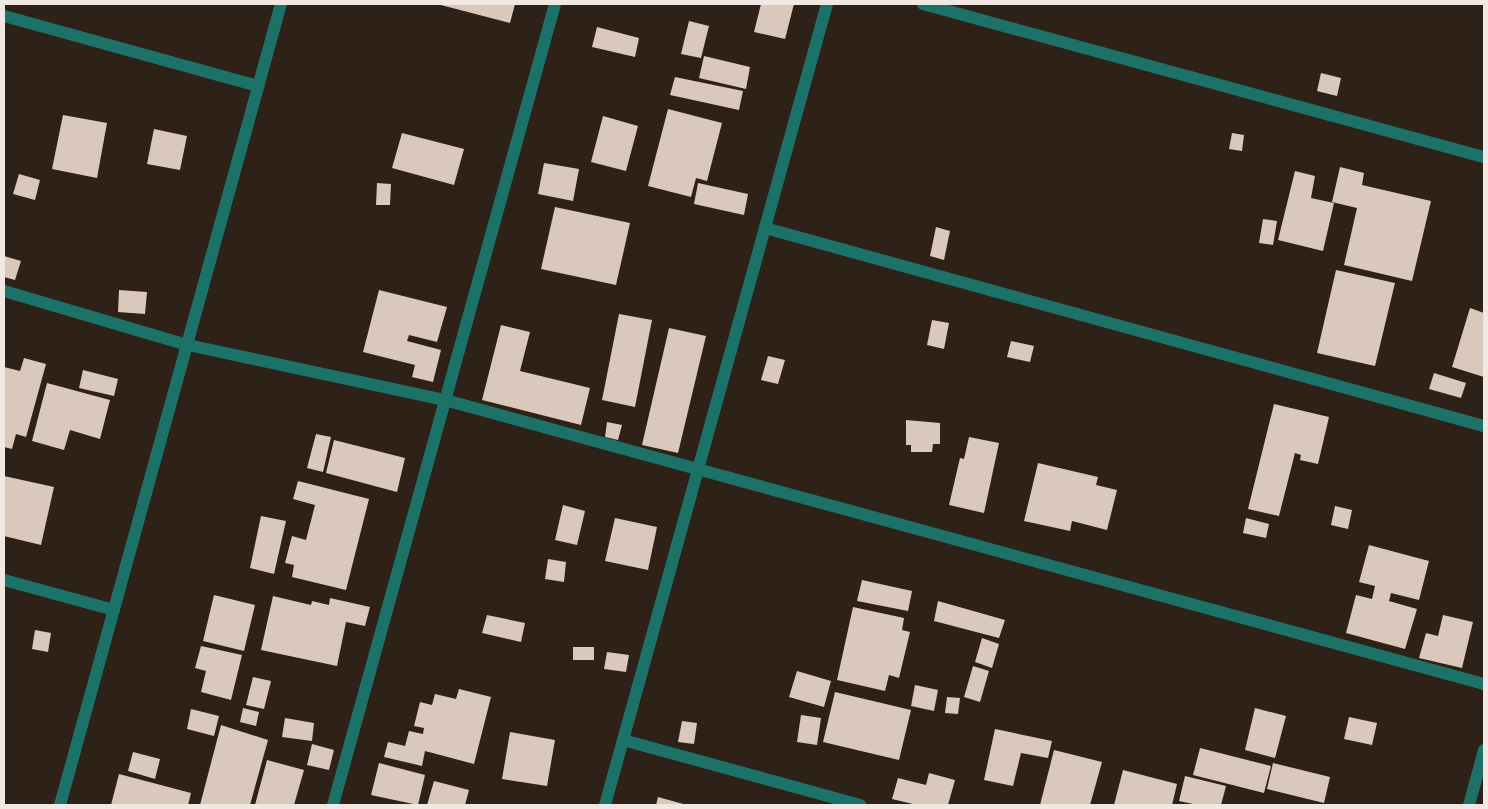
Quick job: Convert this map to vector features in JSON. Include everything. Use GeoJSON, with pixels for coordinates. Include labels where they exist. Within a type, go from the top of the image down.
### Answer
{"type":"FeatureCollection","features":[{"type":"Feature","properties":{"kind":"street"},"geometry":{"type":"LineString","coordinates":[[60,805],[281,4]]}},
{"type":"Feature","properties":{"kind":"street"},"geometry":{"type":"LineString","coordinates":[[333,805],[555,4]]}},
{"type":"Feature","properties":{"kind":"street"},"geometry":{"type":"LineString","coordinates":[[605,805],[827,4]]}},
{"type":"Feature","properties":{"kind":"street"},"geometry":{"type":"LineString","coordinates":[[923,4],[1484,157]]}},
{"type":"Feature","properties":{"kind":"street"},"geometry":{"type":"LineString","coordinates":[[4,16],[259,86]]}},
{"type":"Feature","properties":{"kind":"street"},"geometry":{"type":"LineString","coordinates":[[765,228],[1484,426]]}},
{"type":"Feature","properties":{"kind":"street"},"geometry":{"type":"LineString","coordinates":[[4,291],[188,345],[445,400],[1484,684]]}},
{"type":"Feature","properties":{"kind":"street"},"geometry":{"type":"LineString","coordinates":[[4,580],[114,610]]}},
{"type":"Feature","properties":{"kind":"street"},"geometry":{"type":"LineString","coordinates":[[623,740],[860,805]]}},
{"type":"Feature","properties":{"kind":"street"},"geometry":{"type":"LineString","coordinates":[[1469,805],[1484,750]]}},
{"type":"Feature","properties":{"kind":"building"},"geometry":{"type":"Polygon","coordinates":[[[437,4],[515,4],[510,23],[437,4]]]}},
{"type":"Feature","properties":{"kind":"building"},"geometry":{"type":"Polygon","coordinates":[[[761,4],[794,4],[785,39],[754,32],[761,4]]]}},
{"type":"Feature","properties":{"kind":"building"},"geometry":{"type":"Polygon","coordinates":[[[689,21],[709,26],[701,58],[681,54],[689,21]]]}},
{"type":"Feature","properties":{"kind":"building"},"geometry":{"type":"Polygon","coordinates":[[[597,27],[639,38],[635,57],[592,47],[597,27]]]}},
{"type":"Feature","properties":{"kind":"building"},"geometry":{"type":"Polygon","coordinates":[[[704,56],[750,67],[746,89],[699,78],[704,56]]]}},
{"type":"Feature","properties":{"kind":"building"},"geometry":{"type":"Polygon","coordinates":[[[1321,73],[1341,78],[1337,96],[1317,91],[1321,73]]]}},
{"type":"Feature","properties":{"kind":"building"},"geometry":{"type":"Polygon","coordinates":[[[675,77],[743,91],[739,110],[670,95],[675,77]]]}},
{"type":"Feature","properties":{"kind":"building"},"geometry":{"type":"Polygon","coordinates":[[[668,109],[722,123],[707,181],[696,178],[691,197],[648,186],[668,109]]]}},
{"type":"Feature","properties":{"kind":"building"},"geometry":{"type":"Polygon","coordinates":[[[63,115],[107,123],[97,178],[52,169],[63,115]]]}},
{"type":"Feature","properties":{"kind":"building"},"geometry":{"type":"Polygon","coordinates":[[[603,116],[638,126],[626,171],[591,162],[603,116]]]}},
{"type":"Feature","properties":{"kind":"building"},"geometry":{"type":"Polygon","coordinates":[[[154,129],[187,136],[180,170],[147,164],[154,129]]]}},
{"type":"Feature","properties":{"kind":"building"},"geometry":{"type":"Polygon","coordinates":[[[402,133],[464,149],[454,185],[392,168],[402,133]]]}},
{"type":"Feature","properties":{"kind":"building"},"geometry":{"type":"Polygon","coordinates":[[[1232,133],[1244,135],[1242,151],[1229,149],[1232,133]]]}},
{"type":"Feature","properties":{"kind":"building"},"geometry":{"type":"Polygon","coordinates":[[[544,163],[579,169],[573,201],[538,194],[544,163]]]}},
{"type":"Feature","properties":{"kind":"building"},"geometry":{"type":"Polygon","coordinates":[[[1340,167],[1364,173],[1362,185],[1431,201],[1412,281],[1344,265],[1357,208],[1332,202],[1340,167]]]}},
{"type":"Feature","properties":{"kind":"building"},"geometry":{"type":"Polygon","coordinates":[[[1295,171],[1315,176],[1311,198],[1334,203],[1323,251],[1278,240],[1295,171]]]}},
{"type":"Feature","properties":{"kind":"building"},"geometry":{"type":"Polygon","coordinates":[[[19,174],[40,180],[35,200],[13,194],[19,174]]]}},
{"type":"Feature","properties":{"kind":"building"},"geometry":{"type":"Polygon","coordinates":[[[377,183],[391,184],[390,205],[376,205],[377,183]]]}},
{"type":"Feature","properties":{"kind":"building"},"geometry":{"type":"Polygon","coordinates":[[[698,183],[748,194],[744,215],[694,204],[698,183]]]}},
{"type":"Feature","properties":{"kind":"building"},"geometry":{"type":"Polygon","coordinates":[[[555,207],[630,223],[616,285],[541,269],[555,207]]]}},
{"type":"Feature","properties":{"kind":"building"},"geometry":{"type":"Polygon","coordinates":[[[1263,219],[1277,221],[1273,245],[1259,243],[1263,219]]]}},
{"type":"Feature","properties":{"kind":"building"},"geometry":{"type":"Polygon","coordinates":[[[936,227],[950,231],[944,260],[930,256],[936,227]]]}},
{"type":"Feature","properties":{"kind":"building"},"geometry":{"type":"Polygon","coordinates":[[[4,256],[21,261],[15,280],[4,277],[4,256]]]}},
{"type":"Feature","properties":{"kind":"building"},"geometry":{"type":"Polygon","coordinates":[[[1336,270],[1395,283],[1375,366],[1317,353],[1336,270]]]}},
{"type":"Feature","properties":{"kind":"building"},"geometry":{"type":"Polygon","coordinates":[[[119,290],[147,292],[145,314],[118,312],[119,290]]]}},
{"type":"Feature","properties":{"kind":"building"},"geometry":{"type":"Polygon","coordinates":[[[379,290],[447,307],[437,342],[409,335],[407,341],[441,350],[433,382],[412,377],[415,365],[363,352],[379,290]]]}},
{"type":"Feature","properties":{"kind":"building"},"geometry":{"type":"Polygon","coordinates":[[[1470,308],[1484,313],[1484,377],[1452,367],[1470,308]]]}},
{"type":"Feature","properties":{"kind":"building"},"geometry":{"type":"Polygon","coordinates":[[[619,314],[652,320],[635,407],[602,400],[619,314]]]}},
{"type":"Feature","properties":{"kind":"building"},"geometry":{"type":"Polygon","coordinates":[[[932,320],[949,323],[944,349],[927,345],[932,320]]]}},
{"type":"Feature","properties":{"kind":"building"},"geometry":{"type":"Polygon","coordinates":[[[501,325],[530,332],[520,371],[590,388],[581,425],[482,400],[501,325]]]}},
{"type":"Feature","properties":{"kind":"building"},"geometry":{"type":"Polygon","coordinates":[[[669,328],[706,336],[678,453],[642,445],[669,328]]]}},
{"type":"Feature","properties":{"kind":"building"},"geometry":{"type":"Polygon","coordinates":[[[1011,341],[1034,346],[1030,362],[1007,357],[1011,341]]]}},
{"type":"Feature","properties":{"kind":"building"},"geometry":{"type":"Polygon","coordinates":[[[768,356],[785,360],[778,384],[761,380],[768,356]]]}},
{"type":"Feature","properties":{"kind":"building"},"geometry":{"type":"Polygon","coordinates":[[[24,358],[46,364],[26,437],[16,434],[12,449],[4,447],[4,367],[20,371],[24,358]]]}},
{"type":"Feature","properties":{"kind":"building"},"geometry":{"type":"Polygon","coordinates":[[[83,370],[118,379],[114,396],[79,388],[83,370]]]}},
{"type":"Feature","properties":{"kind":"building"},"geometry":{"type":"Polygon","coordinates":[[[1434,373],[1466,383],[1461,398],[1429,389],[1434,373]]]}},
{"type":"Feature","properties":{"kind":"building"},"geometry":{"type":"Polygon","coordinates":[[[47,383],[110,400],[100,439],[70,430],[64,450],[32,441],[47,383]]]}},
{"type":"Feature","properties":{"kind":"building"},"geometry":{"type":"Polygon","coordinates":[[[1274,404],[1329,417],[1318,464],[1300,460],[1301,455],[1295,453],[1279,516],[1248,509],[1274,404]]]}},
{"type":"Feature","properties":{"kind":"building"},"geometry":{"type":"Polygon","coordinates":[[[906,420],[940,423],[940,444],[933,444],[932,452],[911,452],[911,445],[906,445],[906,420]]]}},
{"type":"Feature","properties":{"kind":"building"},"geometry":{"type":"Polygon","coordinates":[[[607,422],[622,425],[618,440],[605,437],[607,422]]]}},
{"type":"Feature","properties":{"kind":"building"},"geometry":{"type":"Polygon","coordinates":[[[316,434],[331,437],[323,472],[307,468],[316,434]]]}},
{"type":"Feature","properties":{"kind":"building"},"geometry":{"type":"Polygon","coordinates":[[[969,437],[999,443],[984,513],[949,505],[960,458],[964,459],[969,437]]]}},
{"type":"Feature","properties":{"kind":"building"},"geometry":{"type":"Polygon","coordinates":[[[334,440],[405,458],[397,492],[326,473],[334,440]]]}},
{"type":"Feature","properties":{"kind":"building"},"geometry":{"type":"Polygon","coordinates":[[[1038,463],[1098,477],[1096,485],[1117,490],[1107,530],[1072,521],[1070,531],[1024,521],[1038,463]]]}},
{"type":"Feature","properties":{"kind":"building"},"geometry":{"type":"Polygon","coordinates":[[[4,476],[54,487],[41,545],[4,536],[4,476]]]}},
{"type":"Feature","properties":{"kind":"building"},"geometry":{"type":"Polygon","coordinates":[[[298,481],[369,499],[346,590],[292,577],[294,565],[285,563],[292,536],[306,540],[315,505],[293,499],[298,481]]]}},
{"type":"Feature","properties":{"kind":"building"},"geometry":{"type":"Polygon","coordinates":[[[563,505],[585,511],[577,545],[555,540],[563,505]]]}},
{"type":"Feature","properties":{"kind":"building"},"geometry":{"type":"Polygon","coordinates":[[[1335,506],[1352,510],[1348,529],[1331,525],[1335,506]]]}},
{"type":"Feature","properties":{"kind":"building"},"geometry":{"type":"Polygon","coordinates":[[[261,516],[286,521],[274,574],[250,568],[261,516]]]}},
{"type":"Feature","properties":{"kind":"building"},"geometry":{"type":"Polygon","coordinates":[[[615,518],[657,527],[648,570],[605,561],[615,518]]]}},
{"type":"Feature","properties":{"kind":"building"},"geometry":{"type":"Polygon","coordinates":[[[1246,518],[1269,524],[1266,538],[1243,533],[1246,518]]]}},
{"type":"Feature","properties":{"kind":"building"},"geometry":{"type":"Polygon","coordinates":[[[1369,545],[1429,561],[1419,600],[1391,593],[1389,601],[1417,609],[1405,649],[1346,633],[1356,595],[1372,599],[1375,586],[1359,582],[1369,545]]]}},
{"type":"Feature","properties":{"kind":"building"},"geometry":{"type":"Polygon","coordinates":[[[548,559],[566,562],[564,582],[545,579],[548,559]]]}},
{"type":"Feature","properties":{"kind":"building"},"geometry":{"type":"Polygon","coordinates":[[[862,580],[912,591],[908,611],[857,601],[862,580]]]}},
{"type":"Feature","properties":{"kind":"building"},"geometry":{"type":"Polygon","coordinates":[[[214,595],[255,605],[244,651],[203,641],[214,595]]]}},
{"type":"Feature","properties":{"kind":"building"},"geometry":{"type":"Polygon","coordinates":[[[273,596],[311,605],[312,601],[329,605],[330,598],[370,607],[365,626],[346,622],[337,666],[261,650],[273,596]]]}},
{"type":"Feature","properties":{"kind":"building"},"geometry":{"type":"Polygon","coordinates":[[[938,601],[1005,620],[999,638],[934,621],[938,601]]]}},
{"type":"Feature","properties":{"kind":"building"},"geometry":{"type":"Polygon","coordinates":[[[853,607],[904,618],[902,630],[910,632],[899,678],[889,675],[885,691],[837,680],[853,607]]]}},
{"type":"Feature","properties":{"kind":"building"},"geometry":{"type":"Polygon","coordinates":[[[487,615],[525,623],[521,642],[482,633],[487,615]]]}},
{"type":"Feature","properties":{"kind":"building"},"geometry":{"type":"Polygon","coordinates":[[[1443,615],[1473,622],[1462,668],[1419,658],[1426,633],[1438,636],[1443,615]]]}},
{"type":"Feature","properties":{"kind":"building"},"geometry":{"type":"Polygon","coordinates":[[[35,630],[51,633],[48,652],[32,649],[35,630]]]}},
{"type":"Feature","properties":{"kind":"building"},"geometry":{"type":"Polygon","coordinates":[[[982,638],[999,644],[992,668],[975,662],[982,638]]]}},
{"type":"Feature","properties":{"kind":"building"},"geometry":{"type":"Polygon","coordinates":[[[201,646],[242,655],[231,700],[201,692],[206,671],[195,668],[201,646]]]}},
{"type":"Feature","properties":{"kind":"building"},"geometry":{"type":"Polygon","coordinates":[[[573,647],[594,647],[594,660],[573,660],[573,647]]]}},
{"type":"Feature","properties":{"kind":"building"},"geometry":{"type":"Polygon","coordinates":[[[607,652],[629,655],[626,672],[604,669],[607,652]]]}},
{"type":"Feature","properties":{"kind":"building"},"geometry":{"type":"Polygon","coordinates":[[[973,666],[989,671],[980,702],[964,697],[973,666]]]}},
{"type":"Feature","properties":{"kind":"building"},"geometry":{"type":"Polygon","coordinates":[[[797,671],[831,681],[824,707],[789,697],[797,671]]]}},
{"type":"Feature","properties":{"kind":"building"},"geometry":{"type":"Polygon","coordinates":[[[253,677],[271,681],[264,709],[246,705],[253,677]]]}},
{"type":"Feature","properties":{"kind":"building"},"geometry":{"type":"Polygon","coordinates":[[[915,685],[938,690],[934,711],[911,706],[915,685]]]}},
{"type":"Feature","properties":{"kind":"building"},"geometry":{"type":"Polygon","coordinates":[[[459,689],[491,697],[474,764],[425,751],[422,766],[384,757],[388,742],[405,746],[409,731],[423,734],[424,728],[414,726],[420,702],[432,705],[435,694],[456,699],[459,689]]]}},
{"type":"Feature","properties":{"kind":"building"},"geometry":{"type":"Polygon","coordinates":[[[835,692],[911,710],[899,760],[823,742],[835,692]]]}},
{"type":"Feature","properties":{"kind":"building"},"geometry":{"type":"Polygon","coordinates":[[[947,697],[960,698],[958,714],[945,713],[947,697]]]}},
{"type":"Feature","properties":{"kind":"building"},"geometry":{"type":"Polygon","coordinates":[[[243,708],[259,712],[256,726],[240,722],[243,708]]]}},
{"type":"Feature","properties":{"kind":"building"},"geometry":{"type":"Polygon","coordinates":[[[1255,708],[1286,716],[1275,758],[1245,750],[1255,708]]]}},
{"type":"Feature","properties":{"kind":"building"},"geometry":{"type":"Polygon","coordinates":[[[191,709],[219,716],[214,736],[187,729],[191,709]]]}},
{"type":"Feature","properties":{"kind":"building"},"geometry":{"type":"Polygon","coordinates":[[[801,715],[821,718],[817,745],[797,742],[801,715]]]}},
{"type":"Feature","properties":{"kind":"building"},"geometry":{"type":"Polygon","coordinates":[[[1349,717],[1377,723],[1372,745],[1344,739],[1349,717]]]}},
{"type":"Feature","properties":{"kind":"building"},"geometry":{"type":"Polygon","coordinates":[[[285,718],[314,723],[312,741],[282,737],[285,718]]]}},
{"type":"Feature","properties":{"kind":"building"},"geometry":{"type":"Polygon","coordinates":[[[682,721],[697,723],[694,744],[678,742],[682,721]]]}},
{"type":"Feature","properties":{"kind":"building"},"geometry":{"type":"Polygon","coordinates":[[[221,725],[268,740],[250,805],[200,805],[221,725]]]}},
{"type":"Feature","properties":{"kind":"building"},"geometry":{"type":"Polygon","coordinates":[[[995,729],[1052,741],[1048,758],[1021,753],[1013,786],[984,780],[995,729]]]}},
{"type":"Feature","properties":{"kind":"building"},"geometry":{"type":"Polygon","coordinates":[[[510,732],[555,740],[547,786],[502,779],[510,732]]]}},
{"type":"Feature","properties":{"kind":"building"},"geometry":{"type":"Polygon","coordinates":[[[312,744],[334,750],[329,770],[307,765],[312,744]]]}},
{"type":"Feature","properties":{"kind":"building"},"geometry":{"type":"Polygon","coordinates":[[[1200,748],[1271,766],[1264,793],[1193,775],[1200,748]]]}},
{"type":"Feature","properties":{"kind":"building"},"geometry":{"type":"Polygon","coordinates":[[[1054,750],[1102,762],[1090,805],[1040,805],[1054,750]]]}},
{"type":"Feature","properties":{"kind":"building"},"geometry":{"type":"Polygon","coordinates":[[[133,752],[160,759],[155,779],[128,771],[133,752]]]}},
{"type":"Feature","properties":{"kind":"building"},"geometry":{"type":"Polygon","coordinates":[[[267,760],[304,770],[294,805],[255,805],[267,760]]]}},
{"type":"Feature","properties":{"kind":"building"},"geometry":{"type":"Polygon","coordinates":[[[379,763],[425,775],[418,805],[371,795],[379,763]]]}},
{"type":"Feature","properties":{"kind":"building"},"geometry":{"type":"Polygon","coordinates":[[[1273,763],[1330,777],[1324,803],[1267,789],[1273,763]]]}},
{"type":"Feature","properties":{"kind":"building"},"geometry":{"type":"Polygon","coordinates":[[[1123,770],[1177,784],[1172,805],[1114,805],[1123,770]]]}},
{"type":"Feature","properties":{"kind":"building"},"geometry":{"type":"Polygon","coordinates":[[[929,773],[955,780],[948,805],[917,805],[892,799],[898,778],[926,785],[929,773]]]}},
{"type":"Feature","properties":{"kind":"building"},"geometry":{"type":"Polygon","coordinates":[[[119,774],[191,793],[188,805],[111,805],[119,774]]]}},
{"type":"Feature","properties":{"kind":"building"},"geometry":{"type":"Polygon","coordinates":[[[1185,776],[1226,786],[1221,805],[1198,805],[1179,801],[1185,776]]]}},
{"type":"Feature","properties":{"kind":"building"},"geometry":{"type":"Polygon","coordinates":[[[434,781],[469,790],[465,805],[427,805],[434,781]]]}},
{"type":"Feature","properties":{"kind":"building"},"geometry":{"type":"Polygon","coordinates":[[[658,797],[687,805],[656,805],[658,797]]]}}]}
